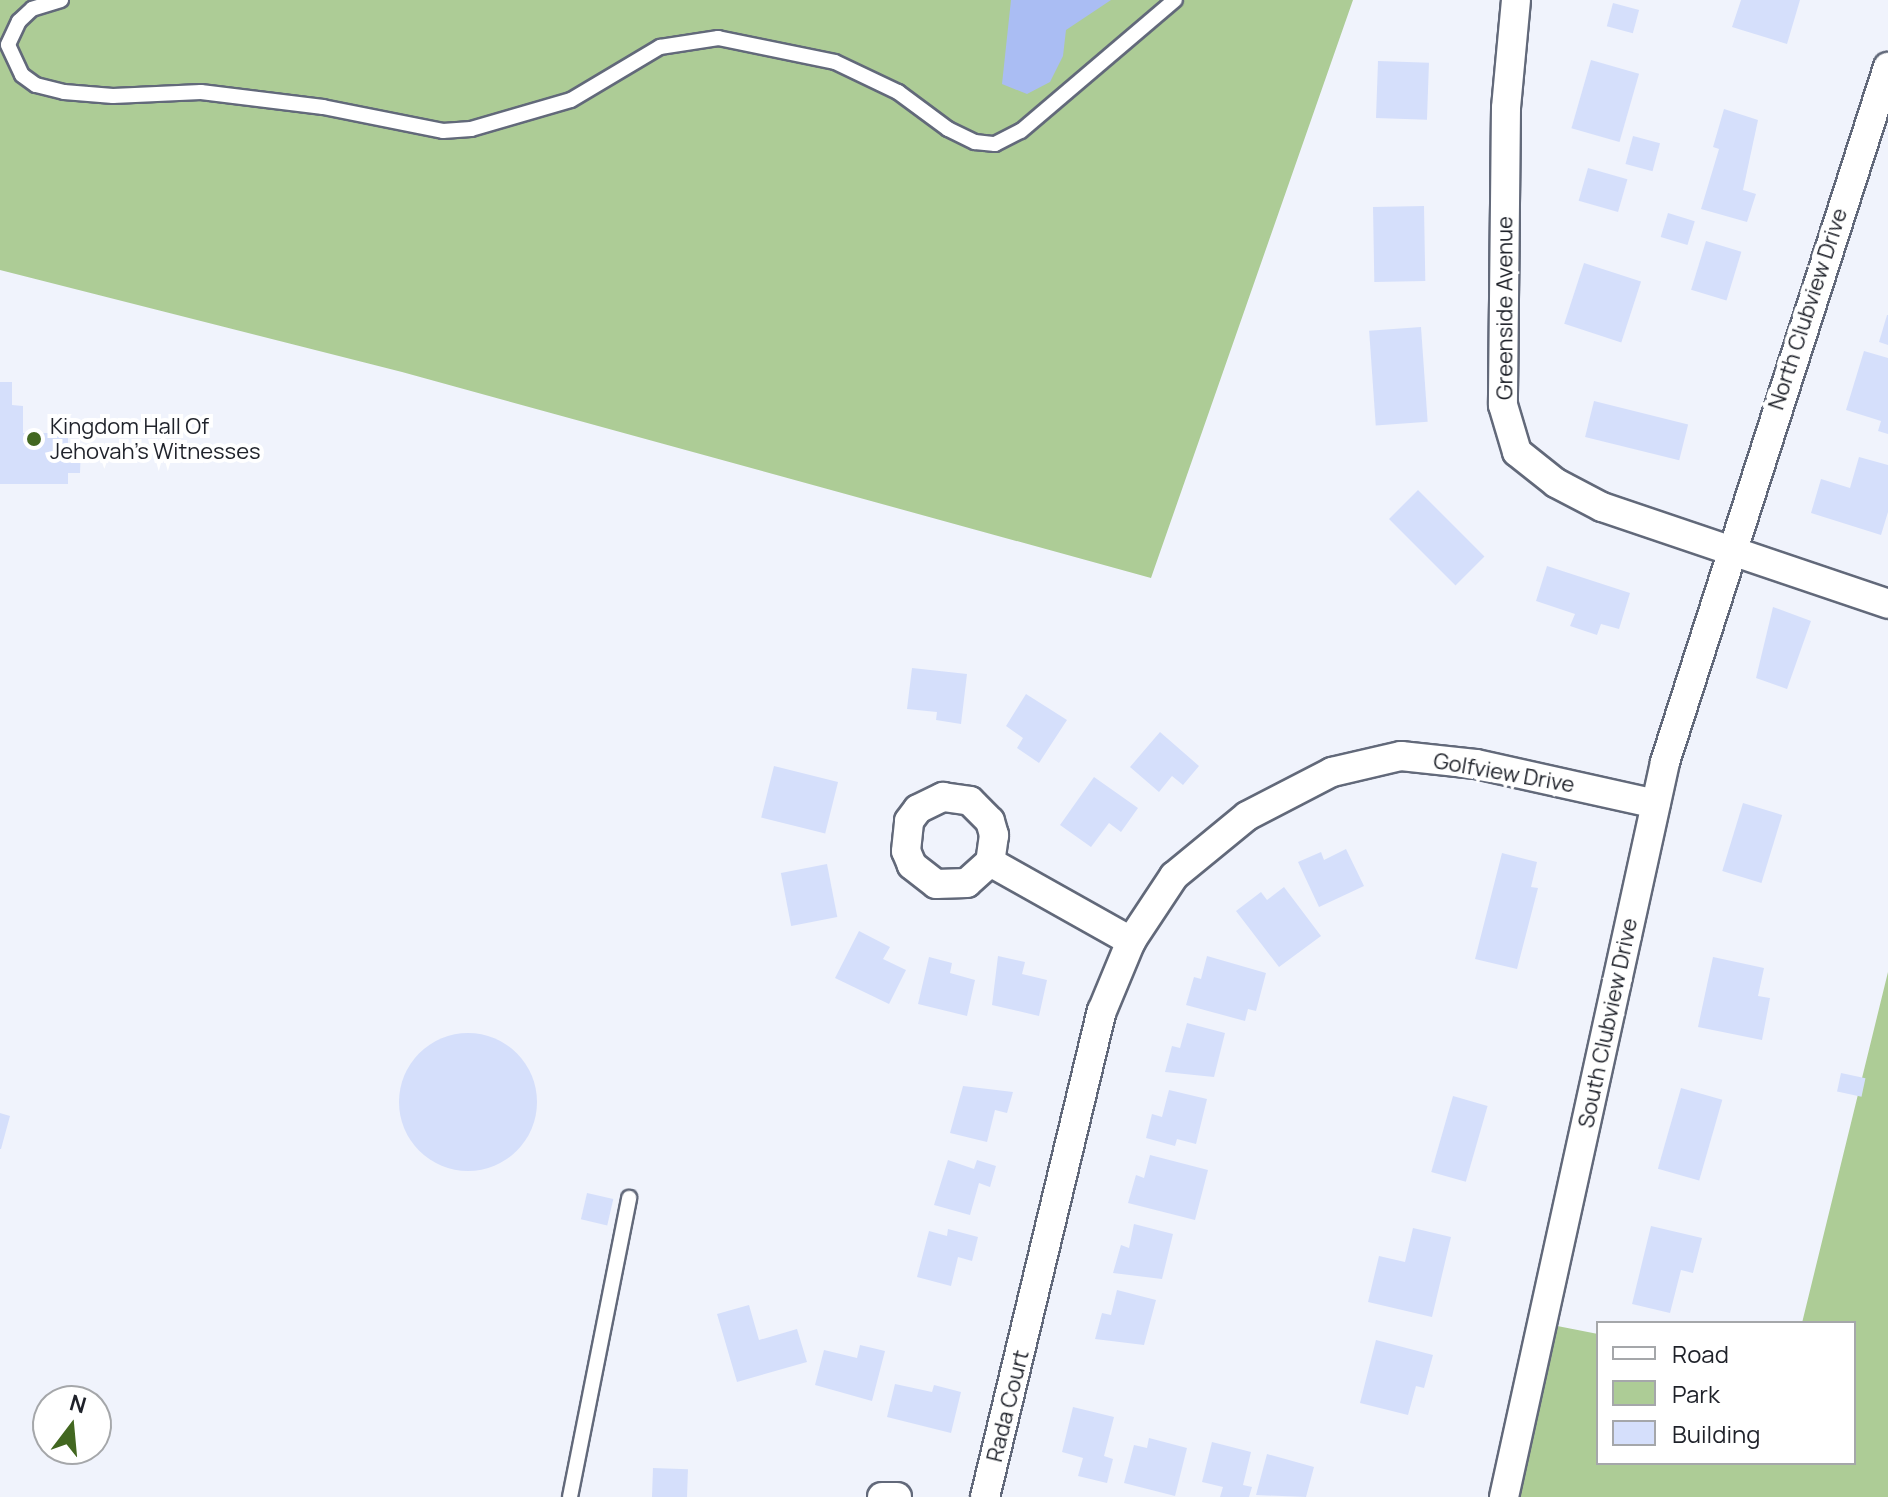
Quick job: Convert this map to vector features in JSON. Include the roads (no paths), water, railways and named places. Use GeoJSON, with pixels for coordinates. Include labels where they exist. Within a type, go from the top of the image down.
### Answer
{"type":"FeatureCollection","features":[{"type":"Feature","properties":{"kind":"street","name":"Greenside Avenue"},"geometry":{"type":"LineString","coordinates":[[1516,0],[1506,108],[1503,405],[1517,452],[1556,483],[1602,507],[1888,604]]}},
{"type":"Feature","properties":{"kind":"street","name":"North Clubview Drive"},"geometry":{"type":"LineString","coordinates":[[1728,552],[1888,67]]}},
{"type":"Feature","properties":{"kind":"street","name":"South Clubview Drive"},"geometry":{"type":"LineString","coordinates":[[1504,1497],[1656,804],[1728,552]]}},
{"type":"Feature","properties":{"kind":"street","name":"Golfview Drive"},"geometry":{"type":"LineString","coordinates":[[1030,1315],[1102,1011],[1131,941],[1174,876],[1247,816],[1332,772],[1401,756],[1476,764],[1656,804]]}},
{"type":"Feature","properties":{"kind":"street"},"geometry":{"type":"LineString","coordinates":[[990,862],[1131,941]]}},
{"type":"Feature","properties":{"kind":"street","name":"Rada Court"},"geometry":{"type":"LineString","coordinates":[[985,1497],[1030,1315]]}},
{"type":"Feature","properties":{"kind":"street"},"geometry":{"type":"LineString","coordinates":[[882,1497],[897,1497]]}},
{"type":"Feature","properties":{"kind":"lane"},"geometry":{"type":"LineString","coordinates":[[61,0],[32,9],[19,21],[8,45],[22,75],[64,92],[113,96],[201,92],[323,107],[443,131],[471,129],[571,100],[660,47],[718,38],[835,62],[898,92],[948,129],[975,142],[995,144],[1021,131],[1175,0]]}},
{"type":"Feature","properties":{"kind":"lane"},"geometry":{"type":"LineString","coordinates":[[570,1497],[629,1198]]}},
{"type":"Feature","properties":{"kind":"water"},"geometry":{"type":"Polygon","coordinates":[[[1011,0],[1111,0],[1066,30],[1063,56],[1050,82],[1027,94],[1002,84],[1011,0]]]}},
{"type":"Feature","properties":{"kind":"place","name":"Kingdom Hall Of Jehovah's Witnesses"},"geometry":{"type":"Point","coordinates":[34,439]}}]}
